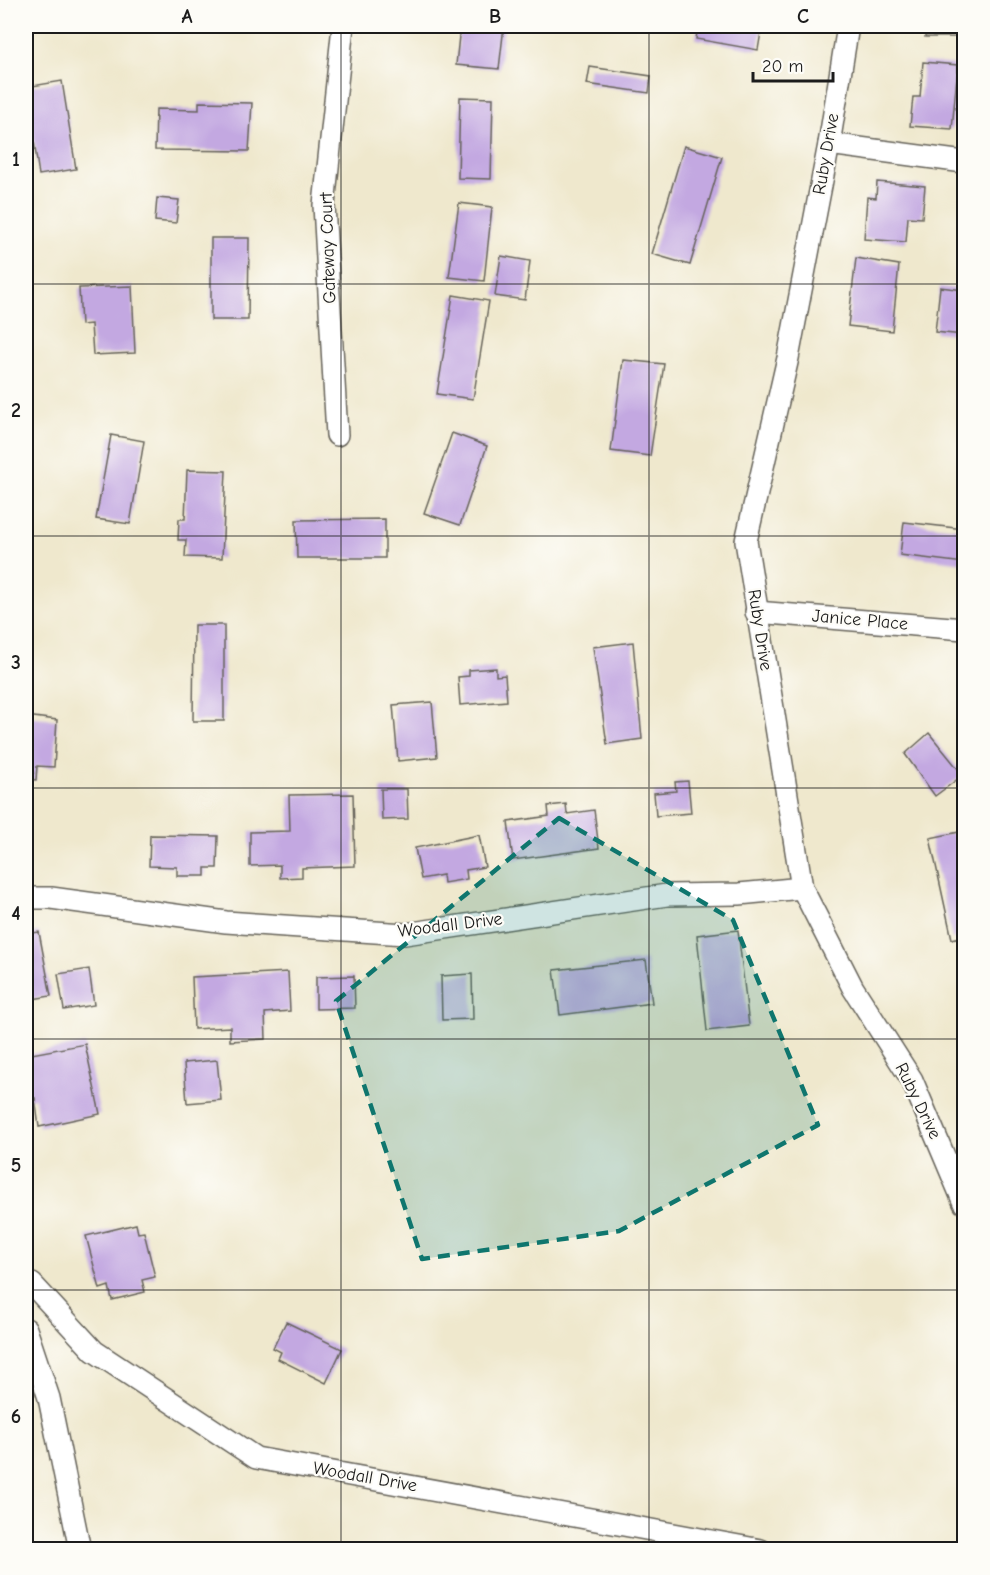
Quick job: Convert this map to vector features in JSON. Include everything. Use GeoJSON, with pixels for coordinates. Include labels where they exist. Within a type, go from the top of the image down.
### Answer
{"type":"FeatureCollection","features":[{"type":"Feature","properties":{"kind":"street","name":"Gateway Court"},"geometry":{"type":"LineString","coordinates":[[337,435],[324,205],[343,26]]}},
{"type":"Feature","properties":{"kind":"street","name":"Ruby Drive"},"geometry":{"type":"LineString","coordinates":[[848,26],[829,144],[788,358],[746,541],[802,888],[853,988],[912,1080],[964,1203]]}},
{"type":"Feature","properties":{"kind":"street"},"geometry":{"type":"LineString","coordinates":[[829,144],[964,162]]}},
{"type":"Feature","properties":{"kind":"street","name":"Janice Place"},"geometry":{"type":"LineString","coordinates":[[756,612],[964,629]]}},
{"type":"Feature","properties":{"kind":"street","name":"Woodall Drive"},"geometry":{"type":"LineString","coordinates":[[26,898],[51,898],[226,922],[405,934],[667,895],[738,894],[802,888]]}},
{"type":"Feature","properties":{"kind":"street","name":"Woodall Drive"},"geometry":{"type":"LineString","coordinates":[[26,1284],[32,1284],[94,1351],[256,1458],[761,1550]]}},
{"type":"Feature","properties":{"kind":"street"},"geometry":{"type":"LineString","coordinates":[[26,1329],[49,1398],[80,1550]]}},
{"type":"Feature","properties":{"kind":"highlighted area"},"geometry":{"type":"Polygon","coordinates":[[[559,818],[733,920],[818,1125],[619,1231],[422,1259],[336,1001],[559,818]]]}},
{"type":"Feature","properties":{"kind":"building"},"geometry":{"type":"Polygon","coordinates":[[[460,26],[504,26],[499,69],[456,65],[460,26]]]}},
{"type":"Feature","properties":{"kind":"building"},"geometry":{"type":"Polygon","coordinates":[[[698,26],[762,26],[758,50],[696,39],[698,26]]]}},
{"type":"Feature","properties":{"kind":"building"},"geometry":{"type":"Polygon","coordinates":[[[925,26],[964,26],[964,37],[925,37],[925,26]]]}},
{"type":"Feature","properties":{"kind":"building"},"geometry":{"type":"Polygon","coordinates":[[[923,62],[958,65],[952,129],[910,126],[913,97],[920,97],[923,62]]]}},
{"type":"Feature","properties":{"kind":"building"},"geometry":{"type":"Polygon","coordinates":[[[590,67],[651,76],[649,93],[587,84],[590,67]]]}},
{"type":"Feature","properties":{"kind":"building"},"geometry":{"type":"Polygon","coordinates":[[[62,81],[76,169],[39,175],[26,87],[62,81]]]}},
{"type":"Feature","properties":{"kind":"building"},"geometry":{"type":"Polygon","coordinates":[[[460,97],[493,98],[491,179],[458,178],[460,97]]]}},
{"type":"Feature","properties":{"kind":"building"},"geometry":{"type":"Polygon","coordinates":[[[199,102],[252,103],[249,151],[155,150],[156,109],[199,110],[199,102]]]}},
{"type":"Feature","properties":{"kind":"building"},"geometry":{"type":"Polygon","coordinates":[[[684,146],[722,157],[690,265],[652,254],[684,146]]]}},
{"type":"Feature","properties":{"kind":"building"},"geometry":{"type":"Polygon","coordinates":[[[877,182],[925,186],[922,218],[908,217],[906,242],[864,239],[867,197],[876,198],[877,182]]]}},
{"type":"Feature","properties":{"kind":"building"},"geometry":{"type":"Polygon","coordinates":[[[157,198],[179,200],[176,223],[155,221],[157,198]]]}},
{"type":"Feature","properties":{"kind":"building"},"geometry":{"type":"Polygon","coordinates":[[[459,203],[492,207],[484,281],[449,277],[459,203]]]}},
{"type":"Feature","properties":{"kind":"building"},"geometry":{"type":"Polygon","coordinates":[[[211,238],[249,238],[248,320],[211,320],[211,238]]]}},
{"type":"Feature","properties":{"kind":"building"},"geometry":{"type":"Polygon","coordinates":[[[501,256],[530,261],[525,300],[495,296],[501,256]]]}},
{"type":"Feature","properties":{"kind":"building"},"geometry":{"type":"Polygon","coordinates":[[[856,258],[899,265],[892,331],[848,326],[856,258]]]}},
{"type":"Feature","properties":{"kind":"building"},"geometry":{"type":"Polygon","coordinates":[[[132,286],[135,353],[93,355],[91,324],[81,325],[79,288],[132,286]]]}},
{"type":"Feature","properties":{"kind":"building"},"geometry":{"type":"Polygon","coordinates":[[[940,287],[964,290],[963,335],[935,332],[940,287]]]}},
{"type":"Feature","properties":{"kind":"building"},"geometry":{"type":"Polygon","coordinates":[[[453,295],[489,301],[473,399],[437,394],[453,295]]]}},
{"type":"Feature","properties":{"kind":"building"},"geometry":{"type":"Polygon","coordinates":[[[623,360],[664,364],[650,456],[611,451],[623,360]]]}},
{"type":"Feature","properties":{"kind":"building"},"geometry":{"type":"Polygon","coordinates":[[[452,433],[487,446],[460,525],[424,513],[452,433]]]}},
{"type":"Feature","properties":{"kind":"building"},"geometry":{"type":"Polygon","coordinates":[[[111,435],[144,441],[130,524],[96,519],[111,435]]]}},
{"type":"Feature","properties":{"kind":"building"},"geometry":{"type":"Polygon","coordinates":[[[187,470],[226,471],[222,558],[185,557],[186,540],[178,540],[179,519],[185,519],[187,470]]]}},
{"type":"Feature","properties":{"kind":"building"},"geometry":{"type":"Polygon","coordinates":[[[385,519],[385,558],[297,558],[296,520],[385,519]]]}},
{"type":"Feature","properties":{"kind":"building"},"geometry":{"type":"Polygon","coordinates":[[[904,522],[964,529],[964,563],[900,555],[904,522]]]}},
{"type":"Feature","properties":{"kind":"building"},"geometry":{"type":"Polygon","coordinates":[[[194,625],[224,625],[224,721],[193,721],[194,625]]]}},
{"type":"Feature","properties":{"kind":"building"},"geometry":{"type":"Polygon","coordinates":[[[633,642],[642,739],[607,744],[593,647],[633,642]]]}},
{"type":"Feature","properties":{"kind":"building"},"geometry":{"type":"Polygon","coordinates":[[[496,668],[496,676],[505,675],[507,701],[460,705],[458,677],[469,676],[469,670],[496,668]]]}},
{"type":"Feature","properties":{"kind":"building"},"geometry":{"type":"Polygon","coordinates":[[[432,702],[437,757],[398,761],[393,705],[432,702]]]}},
{"type":"Feature","properties":{"kind":"building"},"geometry":{"type":"Polygon","coordinates":[[[26,716],[57,720],[54,767],[37,766],[36,780],[26,779],[26,716]]]}},
{"type":"Feature","properties":{"kind":"building"},"geometry":{"type":"Polygon","coordinates":[[[929,733],[963,775],[935,796],[905,754],[929,733]]]}},
{"type":"Feature","properties":{"kind":"building"},"geometry":{"type":"Polygon","coordinates":[[[688,781],[691,813],[656,816],[654,793],[676,791],[675,782],[688,781]]]}},
{"type":"Feature","properties":{"kind":"building"},"geometry":{"type":"Polygon","coordinates":[[[381,789],[407,789],[408,819],[382,820],[381,789]]]}},
{"type":"Feature","properties":{"kind":"building"},"geometry":{"type":"Polygon","coordinates":[[[353,794],[355,866],[302,868],[302,877],[280,878],[280,865],[250,866],[250,832],[290,831],[289,795],[353,794]]]}},
{"type":"Feature","properties":{"kind":"building"},"geometry":{"type":"Polygon","coordinates":[[[566,804],[567,814],[594,810],[599,848],[513,860],[508,822],[549,816],[548,806],[566,804]]]}},
{"type":"Feature","properties":{"kind":"building"},"geometry":{"type":"Polygon","coordinates":[[[964,831],[964,936],[952,939],[930,838],[964,831]]]}},
{"type":"Feature","properties":{"kind":"building"},"geometry":{"type":"Polygon","coordinates":[[[150,835],[218,836],[217,868],[205,868],[205,876],[177,876],[177,867],[149,866],[150,835]]]}},
{"type":"Feature","properties":{"kind":"building"},"geometry":{"type":"Polygon","coordinates":[[[479,835],[485,867],[466,870],[467,879],[444,883],[443,875],[421,879],[415,848],[479,835]]]}},
{"type":"Feature","properties":{"kind":"building"},"geometry":{"type":"Polygon","coordinates":[[[738,930],[749,1026],[707,1031],[697,935],[738,930]]]}},
{"type":"Feature","properties":{"kind":"building"},"geometry":{"type":"Polygon","coordinates":[[[39,932],[51,996],[26,1000],[26,934],[39,932]]]}},
{"type":"Feature","properties":{"kind":"building"},"geometry":{"type":"Polygon","coordinates":[[[646,960],[652,1003],[560,1015],[554,970],[646,960]]]}},
{"type":"Feature","properties":{"kind":"building"},"geometry":{"type":"Polygon","coordinates":[[[89,969],[94,1005],[64,1010],[58,974],[89,969]]]}},
{"type":"Feature","properties":{"kind":"building"},"geometry":{"type":"Polygon","coordinates":[[[288,972],[290,1011],[265,1013],[266,1039],[230,1041],[230,1027],[194,1029],[192,977],[288,972]]]}},
{"type":"Feature","properties":{"kind":"building"},"geometry":{"type":"Polygon","coordinates":[[[472,974],[473,1019],[442,1020],[441,976],[472,974]]]}},
{"type":"Feature","properties":{"kind":"building"},"geometry":{"type":"Polygon","coordinates":[[[354,976],[355,1008],[316,1009],[316,977],[354,976]]]}},
{"type":"Feature","properties":{"kind":"building"},"geometry":{"type":"Polygon","coordinates":[[[85,1044],[100,1114],[39,1127],[35,1098],[26,1100],[26,1055],[85,1044]]]}},
{"type":"Feature","properties":{"kind":"building"},"geometry":{"type":"Polygon","coordinates":[[[217,1060],[221,1100],[187,1103],[184,1063],[217,1060]]]}},
{"type":"Feature","properties":{"kind":"building"},"geometry":{"type":"Polygon","coordinates":[[[136,1224],[138,1233],[144,1232],[155,1277],[142,1280],[145,1292],[112,1300],[109,1286],[100,1289],[86,1236],[136,1224]]]}},
{"type":"Feature","properties":{"kind":"building"},"geometry":{"type":"Polygon","coordinates":[[[286,1322],[342,1349],[326,1383],[278,1359],[281,1352],[273,1348],[286,1322]]]}}]}
